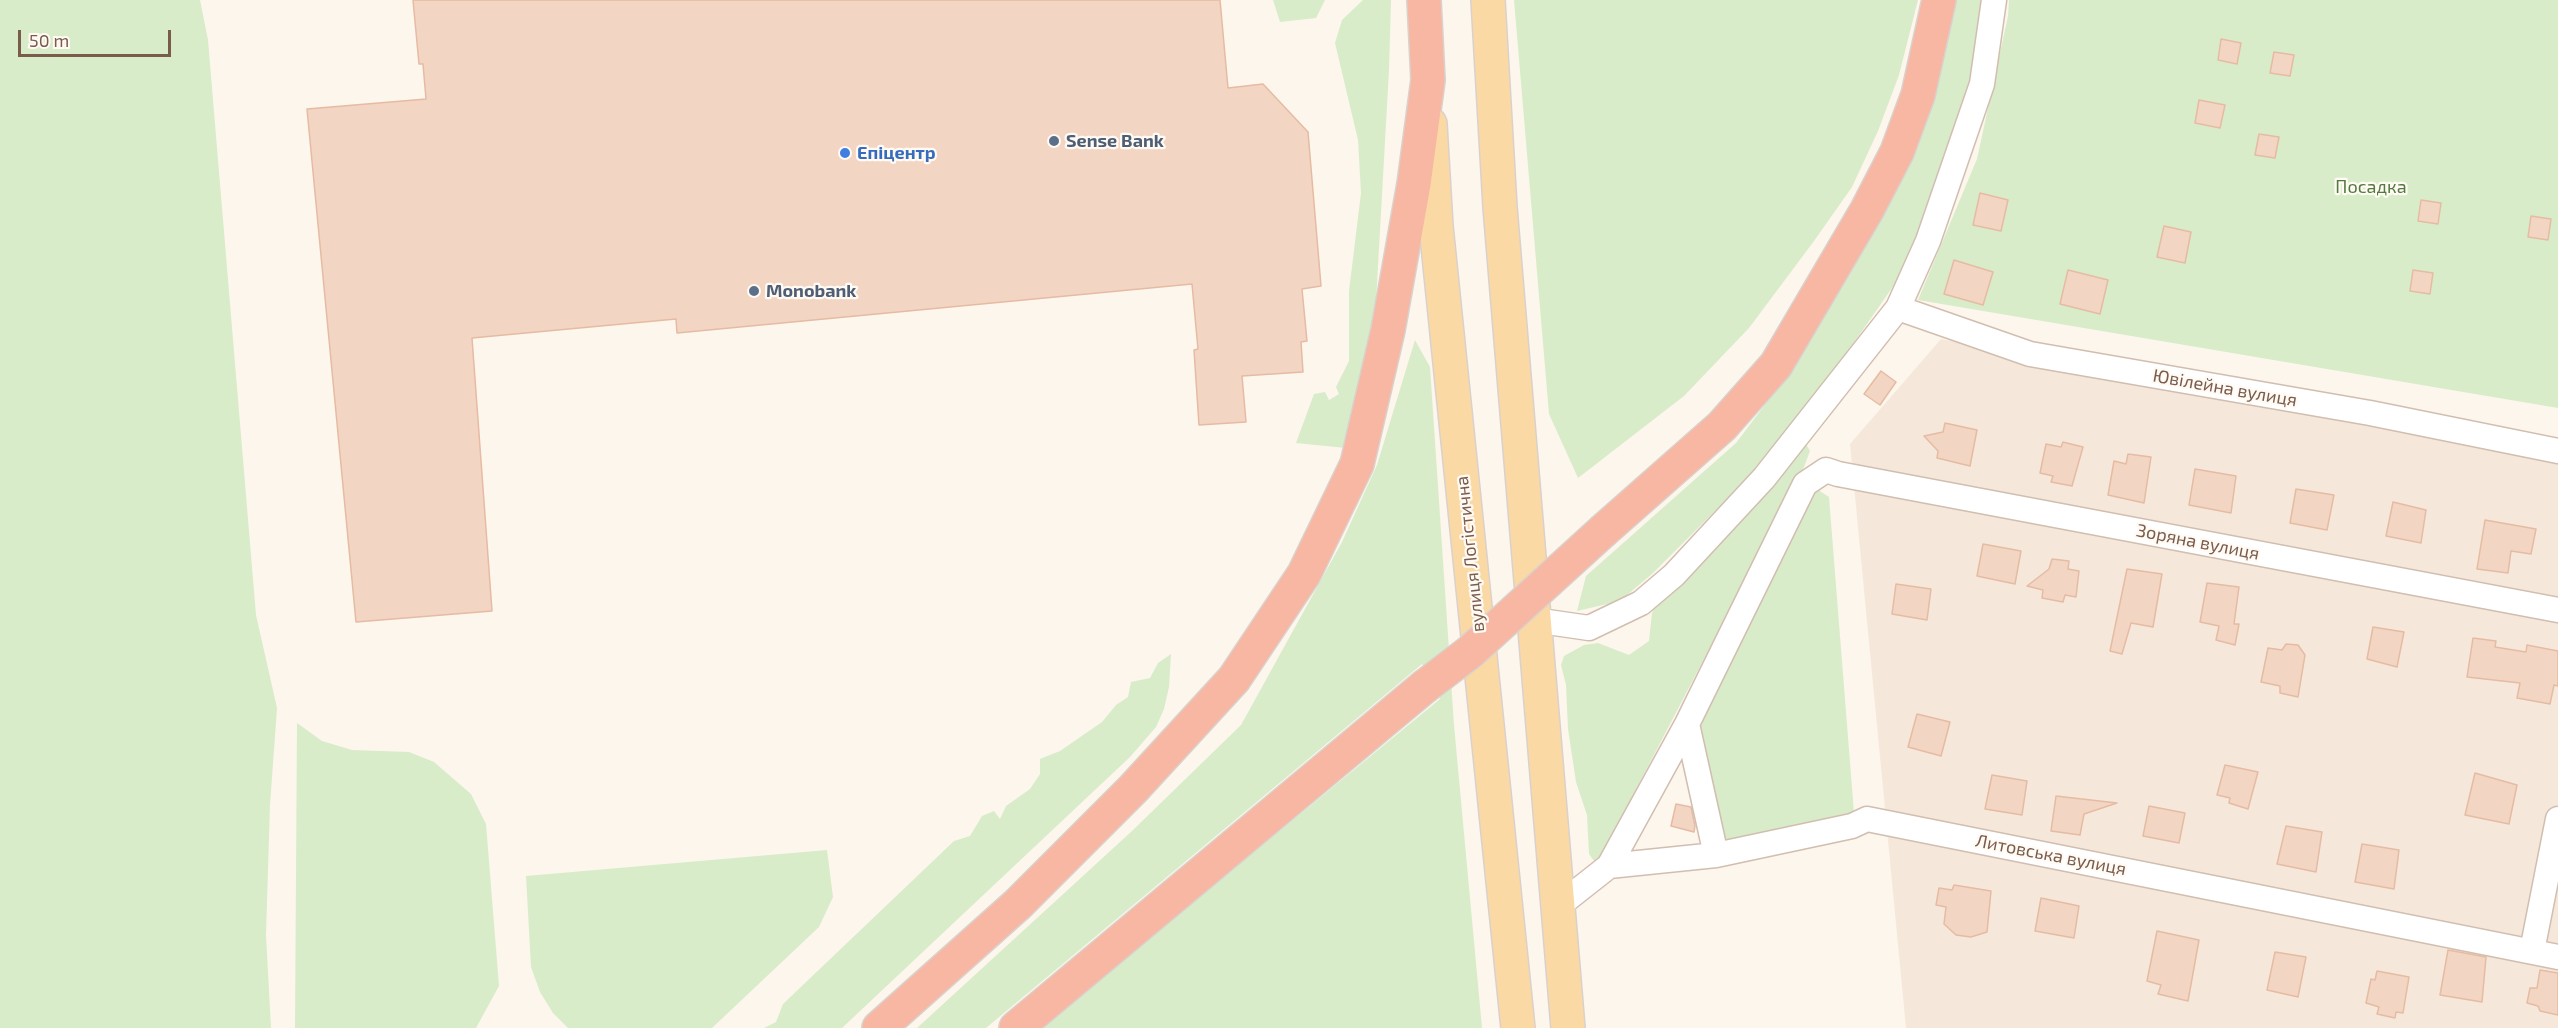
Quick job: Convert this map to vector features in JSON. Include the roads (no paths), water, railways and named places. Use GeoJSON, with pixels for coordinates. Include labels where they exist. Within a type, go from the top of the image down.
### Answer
{"type":"FeatureCollection","features":[{"type":"Feature","properties":{"kind":"highway"},"geometry":{"type":"LineString","coordinates":[[879,1028],[1018,904],[1133,789],[1234,679],[1304,574],[1357,464],[1390,319],[1414,184],[1428,80],[1424,0]]}},
{"type":"Feature","properties":{"kind":"highway"},"geometry":{"type":"LineString","coordinates":[[1016,1028],[1424,687],[1470,652],[1722,426],[1776,365],[1867,210],[1897,152],[1918,94],[1939,0]]}},
{"type":"Feature","properties":{"kind":"main road"},"geometry":{"type":"LineString","coordinates":[[1488,0],[1500,207],[1568,1028]]}},
{"type":"Feature","properties":{"kind":"main road","name":"вулиця Логістична"},"geometry":{"type":"LineString","coordinates":[[1428,80],[1436,226],[1518,1028]]}},
{"type":"Feature","properties":{"kind":"street"},"geometry":{"type":"LineString","coordinates":[[1534,620],[1589,628],[1641,603],[1674,575],[1764,478],[1898,308],[1928,241],[1982,84],[1994,0]]}},
{"type":"Feature","properties":{"kind":"street","name":"Ювілейна вулиця"},"geometry":{"type":"LineString","coordinates":[[1898,308],[2030,354],[2370,413],[2558,451]]}},
{"type":"Feature","properties":{"kind":"street","name":"Зоряна вулиця"},"geometry":{"type":"LineString","coordinates":[[1687,724],[1805,484],[1826,470],[2558,610]]}},
{"type":"Feature","properties":{"kind":"street"},"geometry":{"type":"LineString","coordinates":[[1687,724],[1716,855]]}},
{"type":"Feature","properties":{"kind":"street"},"geometry":{"type":"LineString","coordinates":[[1557,908],[1609,866],[1687,724]]}},
{"type":"Feature","properties":{"kind":"street","name":"Литовська вулиця"},"geometry":{"type":"LineString","coordinates":[[1609,866],[1716,855],[1852,826],[1867,819],[2558,957]]}},
{"type":"Feature","properties":{"kind":"street"},"geometry":{"type":"LineString","coordinates":[[2532,951],[2558,819]]}},
{"type":"Feature","properties":{"kind":"place","name":"Sense Bank"},"geometry":{"type":"Point","coordinates":[1054,141]}},
{"type":"Feature","properties":{"kind":"place","name":"Епіцентр"},"geometry":{"type":"Point","coordinates":[845,153]}},
{"type":"Feature","properties":{"kind":"place","name":"Monobank"},"geometry":{"type":"Point","coordinates":[754,291]}},
{"type":"Feature","properties":{"kind":"park label","name":"Посадка"},"geometry":{"type":"Point","coordinates":[2371,187]}}]}
